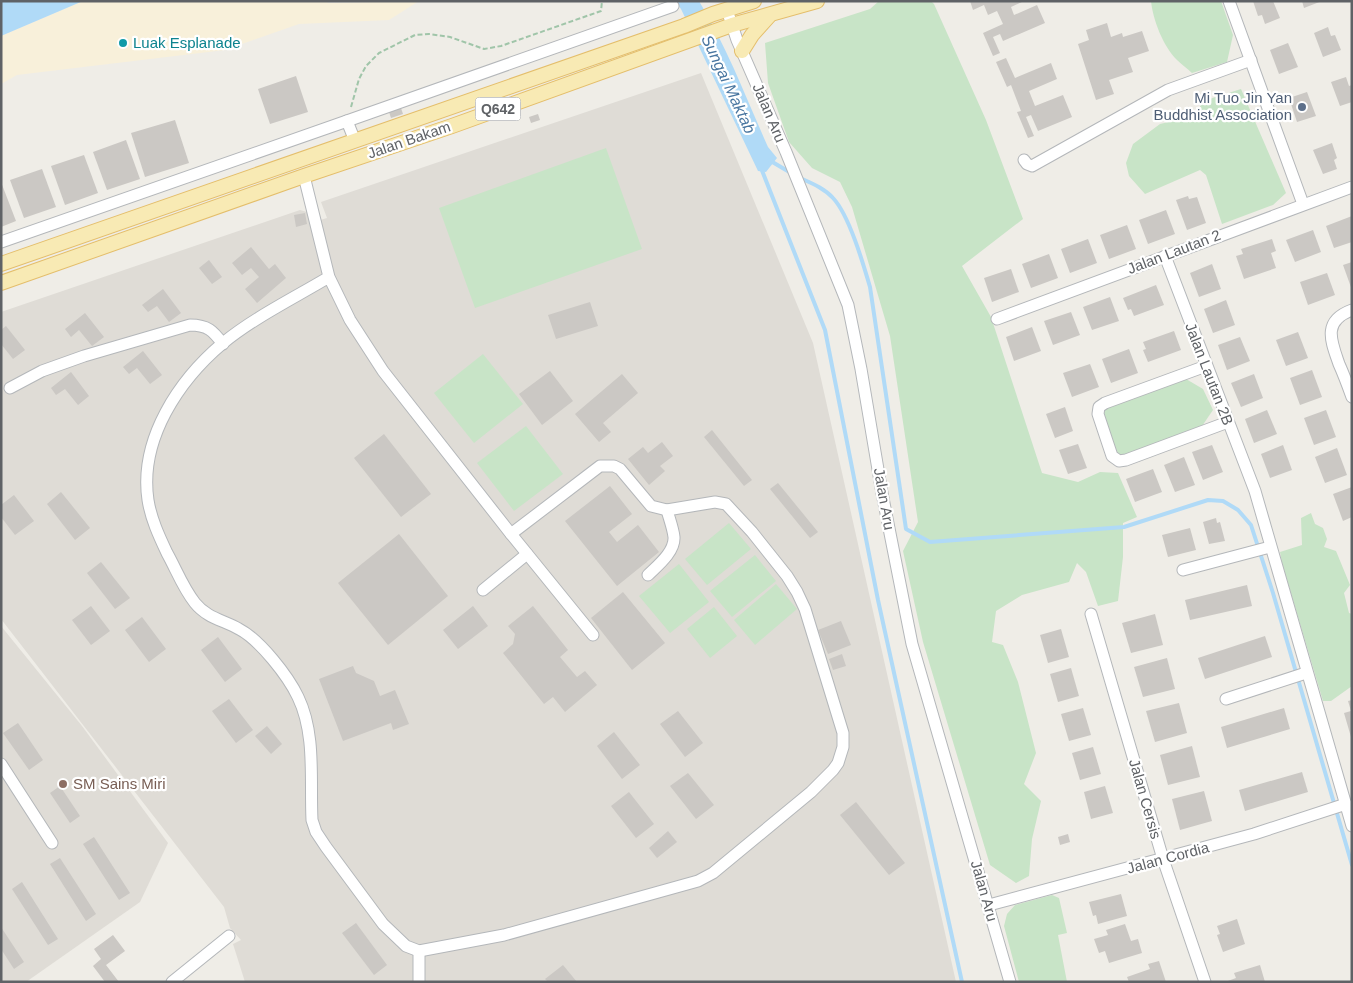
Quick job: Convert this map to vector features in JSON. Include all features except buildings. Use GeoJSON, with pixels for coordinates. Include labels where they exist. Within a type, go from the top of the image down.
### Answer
{"type":"FeatureCollection","features":[{"type":"Feature","properties":{"kind":"main road","name":"Jalan Bakam"},"geometry":{"type":"LineString","coordinates":[[1,264],[754,1]]}},
{"type":"Feature","properties":{"kind":"main road","name":"Jalan Bakam"},"geometry":{"type":"LineString","coordinates":[[1,283],[452,126],[729,26],[817,1]]}},
{"type":"Feature","properties":{"kind":"main road"},"geometry":{"type":"LineString","coordinates":[[742,51],[752,35],[769,16]]}},
{"type":"Feature","properties":{"kind":"main road"},"geometry":{"type":"LineString","coordinates":[[304,176],[308,168],[326,156],[332,148]]}},
{"type":"Feature","properties":{"kind":"street"},"geometry":{"type":"LineString","coordinates":[[1229,1],[1303,204]]}},
{"type":"Feature","properties":{"kind":"street"},"geometry":{"type":"LineString","coordinates":[[1,242],[268,150],[673,6]]}},
{"type":"Feature","properties":{"kind":"street","name":"Jalan Aru"},"geometry":{"type":"LineString","coordinates":[[720,12],[742,51],[800,185],[848,305],[912,644],[1010,982]]}},
{"type":"Feature","properties":{"kind":"street"},"geometry":{"type":"LineString","coordinates":[[1024,160],[1032,166],[1168,90],[1251,60]]}},
{"type":"Feature","properties":{"kind":"street"},"geometry":{"type":"LineString","coordinates":[[346,121],[355,141]]}},
{"type":"Feature","properties":{"kind":"street"},"geometry":{"type":"LineString","coordinates":[[268,150],[275,168]]}},
{"type":"Feature","properties":{"kind":"street"},"geometry":{"type":"LineString","coordinates":[[304,176],[329,277],[350,320],[383,371],[593,635]]}},
{"type":"Feature","properties":{"kind":"street","name":"Jalan Lautan 2"},"geometry":{"type":"LineString","coordinates":[[997,319],[1352,186]]}},
{"type":"Feature","properties":{"kind":"street","name":"Jalan Lautan 2B"},"geometry":{"type":"LineString","coordinates":[[1165,256],[1255,491],[1263,549]]}},
{"type":"Feature","properties":{"kind":"street"},"geometry":{"type":"LineString","coordinates":[[329,277],[253,322],[222,344],[198,366],[168,408],[153,440],[147,469],[148,499],[156,531],[194,602],[204,613],[250,636],[264,650],[297,695],[305,713],[308,729],[312,820],[316,832],[383,924],[406,946],[419,951],[504,935],[698,881],[713,873],[811,792],[838,763],[843,747],[843,733],[805,609],[797,592],[787,576],[752,532],[726,504],[715,502],[667,510],[651,506],[620,469],[614,466],[600,466],[511,534]]}},
{"type":"Feature","properties":{"kind":"street"},"geometry":{"type":"LineString","coordinates":[[1352,310],[1338,317],[1332,324],[1330,333],[1352,397]]}},
{"type":"Feature","properties":{"kind":"street"},"geometry":{"type":"LineString","coordinates":[[10,388],[42,371],[84,356],[190,325],[213,330],[222,344]]}},
{"type":"Feature","properties":{"kind":"street"},"geometry":{"type":"LineString","coordinates":[[1206,366],[1105,403],[1099,407],[1098,414],[1112,456],[1120,461],[1126,460],[1228,422]]}},
{"type":"Feature","properties":{"kind":"street"},"geometry":{"type":"LineString","coordinates":[[648,575],[666,557],[672,547],[674,538],[667,510]]}},
{"type":"Feature","properties":{"kind":"street"},"geometry":{"type":"LineString","coordinates":[[1183,570],[1263,549],[1352,826]]}},
{"type":"Feature","properties":{"kind":"street"},"geometry":{"type":"LineString","coordinates":[[483,590],[527,554]]}},
{"type":"Feature","properties":{"kind":"street","name":"Jalan Cersis"},"geometry":{"type":"LineString","coordinates":[[1091,614],[1163,859],[1205,982]]}},
{"type":"Feature","properties":{"kind":"street"},"geometry":{"type":"LineString","coordinates":[[1226,699],[1304,673]]}},
{"type":"Feature","properties":{"kind":"street"},"geometry":{"type":"LineString","coordinates":[[1,764],[52,843]]}},
{"type":"Feature","properties":{"kind":"street","name":"Jalan Cordia"},"geometry":{"type":"LineString","coordinates":[[989,905],[1254,834],[1344,805]]}},
{"type":"Feature","properties":{"kind":"street"},"geometry":{"type":"LineString","coordinates":[[172,982],[228,936]]}},
{"type":"Feature","properties":{"kind":"street"},"geometry":{"type":"LineString","coordinates":[[419,951],[419,982]]}},
{"type":"Feature","properties":{"kind":"path"},"geometry":{"type":"LineString","coordinates":[[346,121],[359,79],[366,66],[379,53],[415,35],[429,34],[450,37],[484,49],[502,46],[601,11],[602,1]]}},
{"type":"Feature","properties":{"kind":"shaded area"},"geometry":{"type":"Polygon","coordinates":[[[701,73],[813,343],[956,982],[245,982],[233,944],[241,940],[230,928],[224,907],[1,619],[1,312],[300,210],[307,212],[310,223],[327,218],[321,202],[701,73]]]}},
{"type":"Feature","properties":{"kind":"shaded area","name":"SM Sains Miri"},"geometry":{"type":"Polygon","coordinates":[[[1,626],[82,726],[168,843],[140,902],[26,982],[1,982],[1,626]]]}},
{"type":"Feature","properties":{"kind":"green space"},"geometry":{"type":"Polygon","coordinates":[[[879,1],[931,1],[934,4],[986,120],[1023,219],[962,266],[991,317],[1042,473],[1078,482],[1100,472],[1118,473],[1137,517],[1123,523],[1123,557],[1118,601],[1098,606],[1086,572],[1077,563],[1069,582],[1022,595],[996,611],[992,642],[1003,645],[1018,682],[1036,753],[1024,784],[1041,801],[1032,839],[1029,876],[1016,883],[990,865],[923,642],[903,551],[918,522],[890,336],[852,207],[840,182],[812,168],[789,142],[768,83],[765,43],[870,9],[879,1]]]}},
{"type":"Feature","properties":{"kind":"green space"},"geometry":{"type":"Polygon","coordinates":[[[1151,1],[1221,1],[1233,35],[1227,62],[1192,73],[1167,48],[1156,24],[1151,1]]]}},
{"type":"Feature","properties":{"kind":"green space"},"geometry":{"type":"Polygon","coordinates":[[[1241,89],[1286,193],[1273,205],[1222,224],[1206,175],[1200,170],[1145,194],[1129,176],[1126,163],[1133,144],[1160,124],[1195,116],[1203,101],[1241,89]]]}},
{"type":"Feature","properties":{"kind":"green space"},"geometry":{"type":"Polygon","coordinates":[[[606,148],[642,249],[475,308],[439,208],[606,148]]]}},
{"type":"Feature","properties":{"kind":"green space"},"geometry":{"type":"Polygon","coordinates":[[[483,354],[523,404],[474,443],[434,393],[483,354]]]}},
{"type":"Feature","properties":{"kind":"green space"},"geometry":{"type":"Polygon","coordinates":[[[1186,379],[1203,389],[1213,410],[1200,429],[1127,457],[1116,454],[1101,415],[1108,405],[1186,379]]]}},
{"type":"Feature","properties":{"kind":"green space"},"geometry":{"type":"Polygon","coordinates":[[[526,426],[563,474],[514,511],[477,463],[526,426]]]}},
{"type":"Feature","properties":{"kind":"green space"},"geometry":{"type":"Polygon","coordinates":[[[1311,513],[1315,524],[1323,528],[1327,539],[1324,547],[1336,551],[1350,585],[1344,593],[1349,613],[1352,614],[1352,686],[1331,701],[1323,701],[1280,552],[1302,545],[1301,518],[1311,513]]]}},
{"type":"Feature","properties":{"kind":"green space"},"geometry":{"type":"Polygon","coordinates":[[[729,523],[751,549],[707,585],[685,559],[729,523]]]}},
{"type":"Feature","properties":{"kind":"green space"},"geometry":{"type":"Polygon","coordinates":[[[755,555],[776,581],[732,617],[710,591],[755,555]]]}},
{"type":"Feature","properties":{"kind":"green space"},"geometry":{"type":"Polygon","coordinates":[[[679,564],[709,602],[670,633],[639,596],[679,564]]]}},
{"type":"Feature","properties":{"kind":"green space"},"geometry":{"type":"Polygon","coordinates":[[[776,584],[797,609],[755,645],[734,620],[776,584]]]}},
{"type":"Feature","properties":{"kind":"green space"},"geometry":{"type":"Polygon","coordinates":[[[714,607],[737,636],[710,658],[687,629],[714,607]]]}},
{"type":"Feature","properties":{"kind":"green space"},"geometry":{"type":"Polygon","coordinates":[[[1052,895],[1059,898],[1067,933],[1058,935],[1067,982],[1019,982],[1004,926],[1007,914],[1015,905],[1052,895]]]}},
{"type":"Feature","properties":{"kind":"sand","name":"Luak Esplanade"},"geometry":{"type":"Polygon","coordinates":[[[83,1],[324,1],[329,3],[419,1],[389,20],[299,24],[225,50],[17,75],[1,84],[1,36],[83,1]]]}},
{"type":"Feature","properties":{"kind":"water"},"geometry":{"type":"Polygon","coordinates":[[[1,1],[83,1],[1,36],[1,1]]]}},
{"type":"Feature","properties":{"kind":"water","name":"Sungai Maktab"},"geometry":{"type":"Polygon","coordinates":[[[675,1],[699,1],[709,18],[768,147],[777,158],[766,172],[758,171],[681,9],[675,1]]]}},
{"type":"Feature","properties":{"kind":"waterway"},"geometry":{"type":"LineString","coordinates":[[769,160],[791,173]]}},
{"type":"Feature","properties":{"kind":"waterway"},"geometry":{"type":"LineString","coordinates":[[761,168],[825,330],[878,600],[962,982]]}},
{"type":"Feature","properties":{"kind":"waterway"},"geometry":{"type":"LineString","coordinates":[[800,178],[826,191],[839,206],[855,240],[867,277],[906,529],[930,542],[1124,527],[1208,500],[1223,501],[1238,510],[1251,525],[1273,593],[1352,865]]}},
{"type":"Feature","properties":{"kind":"place","name":"Luak Esplanade"},"geometry":{"type":"Point","coordinates":[123,43]}},
{"type":"Feature","properties":{"kind":"place","name":"Mi Tuo Jin Yan Buddhist Association"},"geometry":{"type":"Point","coordinates":[1302,107]}},
{"type":"Feature","properties":{"kind":"place","name":"SM Sains Miri"},"geometry":{"type":"Point","coordinates":[63,784]}}]}
